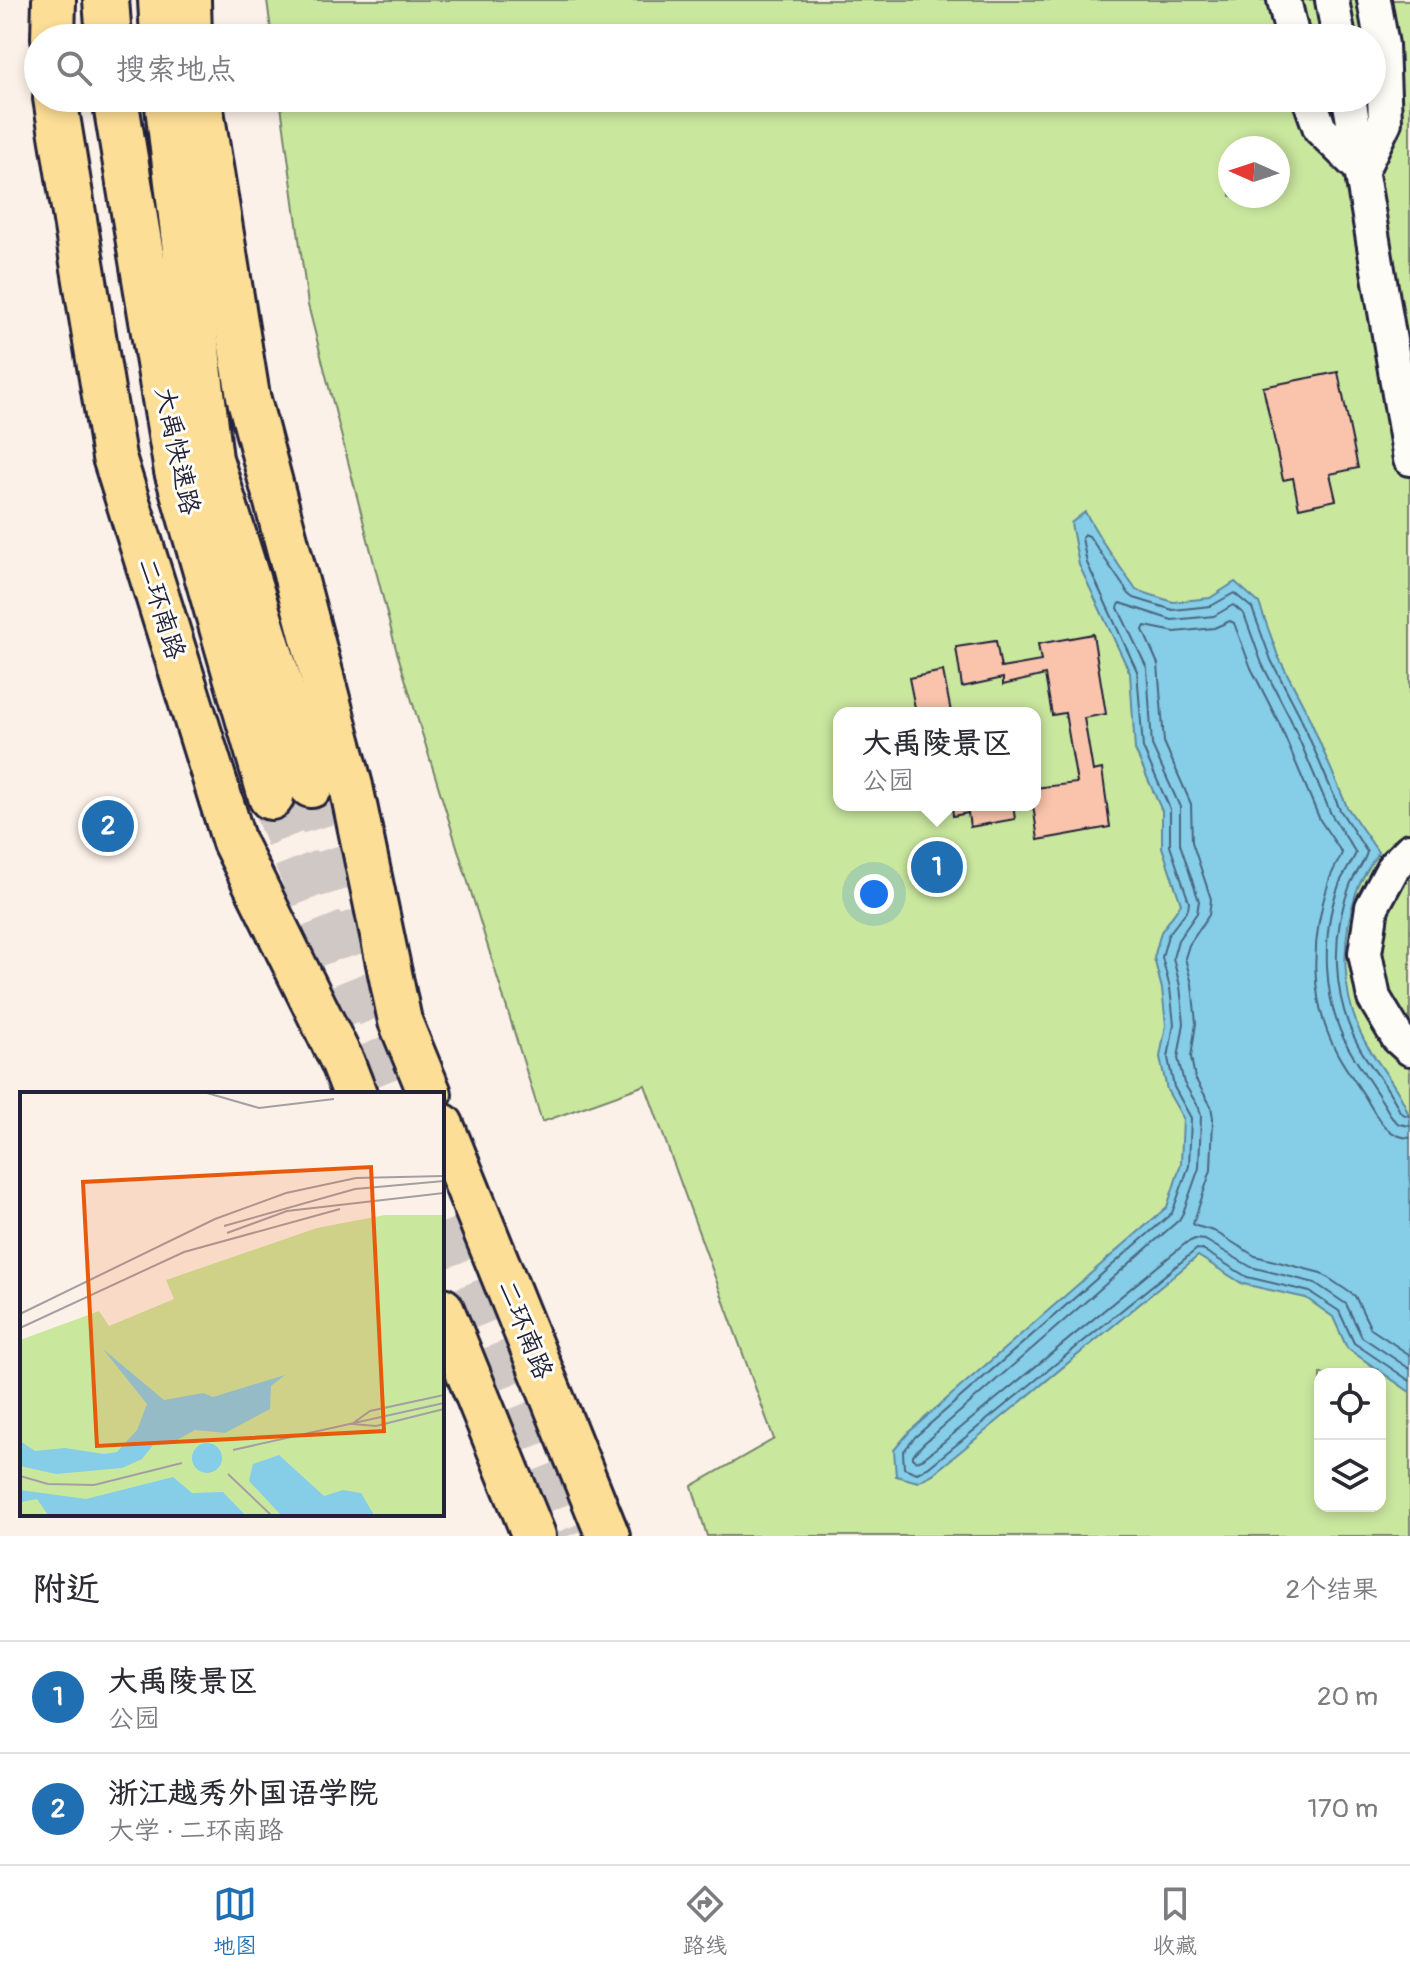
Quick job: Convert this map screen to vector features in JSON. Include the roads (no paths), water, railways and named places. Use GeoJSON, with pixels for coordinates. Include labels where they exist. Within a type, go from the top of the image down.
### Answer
{"type":"FeatureCollection","features":[{"type":"Feature","properties":{"kind":"highway"},"geometry":{"type":"LineString","coordinates":[[106,0],[108,24]]}},
{"type":"Feature","properties":{"kind":"highway"},"geometry":{"type":"LineString","coordinates":[[161,0],[162,24]]}},
{"type":"Feature","properties":{"kind":"highway","name":"大禹快速路"},"geometry":{"type":"LineString","coordinates":[[117,112],[177,471],[291,791],[210,459],[169,112]]}},
{"type":"Feature","properties":{"kind":"main road"},"geometry":{"type":"LineString","coordinates":[[53,24],[54,0]]}},
{"type":"Feature","properties":{"kind":"main road"},"geometry":{"type":"LineString","coordinates":[[189,0],[190,24]]}},
{"type":"Feature","properties":{"kind":"main road","name":"二环南路"},"geometry":{"type":"LineString","coordinates":[[57,112],[114,457],[234,842],[343,1063],[354,1092]]}},
{"type":"Feature","properties":{"kind":"main road"},"geometry":{"type":"LineString","coordinates":[[202,112],[248,396],[351,786],[400,1021],[429,1092]]}},
{"type":"Feature","properties":{"kind":"main road","name":"二环南路"},"geometry":{"type":"LineString","coordinates":[[444,1130],[608,1536]]}},
{"type":"Feature","properties":{"kind":"main road"},"geometry":{"type":"LineString","coordinates":[[444,1314],[534,1536]]}},
{"type":"Feature","properties":{"kind":"street"},"geometry":{"type":"LineString","coordinates":[[1284,0],[1290,24]]}},
{"type":"Feature","properties":{"kind":"street"},"geometry":{"type":"LineString","coordinates":[[1332,0],[1336,24]]}},
{"type":"Feature","properties":{"kind":"street"},"geometry":{"type":"LineString","coordinates":[[1374,0],[1378,24]]}},
{"type":"Feature","properties":{"kind":"street"},"geometry":{"type":"LineString","coordinates":[[1314,112],[1320,129],[1362,170]]}},
{"type":"Feature","properties":{"kind":"street"},"geometry":{"type":"LineString","coordinates":[[1352,112],[1410,459]]}},
{"type":"Feature","properties":{"kind":"street"},"geometry":{"type":"LineString","coordinates":[[1362,170],[1385,122],[1385,112]]}},
{"type":"Feature","properties":{"kind":"street"},"geometry":{"type":"LineString","coordinates":[[1410,850],[1394,866],[1372,907],[1365,953],[1374,998],[1398,1038],[1410,1049]]}},
{"type":"Feature","properties":{"kind":"water"},"geometry":{"type":"Polygon","coordinates":[[[1085,512],[1136,590],[1173,602],[1210,598],[1235,582],[1259,603],[1278,656],[1306,710],[1347,807],[1378,852],[1359,885],[1352,908],[1346,946],[1347,985],[1364,1040],[1401,1098],[1410,1119],[1410,1392],[1386,1375],[1386,1368],[1376,1368],[1347,1348],[1333,1317],[1306,1298],[1243,1284],[1198,1256],[933,1474],[918,1482],[896,1476],[894,1450],[910,1431],[1167,1207],[1181,1164],[1183,1118],[1167,1090],[1160,1057],[1166,1025],[1162,989],[1154,958],[1161,932],[1181,904],[1162,847],[1162,811],[1135,750],[1130,673],[1079,565],[1071,523],[1085,512]]]}},
{"type":"Feature","properties":{"kind":"tunnel"},"geometry":{"type":"LineString","coordinates":[[311,785],[379,1015],[392,1047]]}},
{"type":"Feature","properties":{"kind":"tunnel"},"geometry":{"type":"LineString","coordinates":[[271,797],[389,1092]]}},
{"type":"Feature","properties":{"kind":"tunnel"},"geometry":{"type":"LineString","coordinates":[[444,1228],[568,1536]]}},
{"type":"Feature","properties":{"kind":"place","name":"浙江越秀外国语学院"},"geometry":{"type":"Point","coordinates":[108,826]}},
{"type":"Feature","properties":{"kind":"place","name":"大禹陵景区"},"geometry":{"type":"Point","coordinates":[937,867]}}]}
